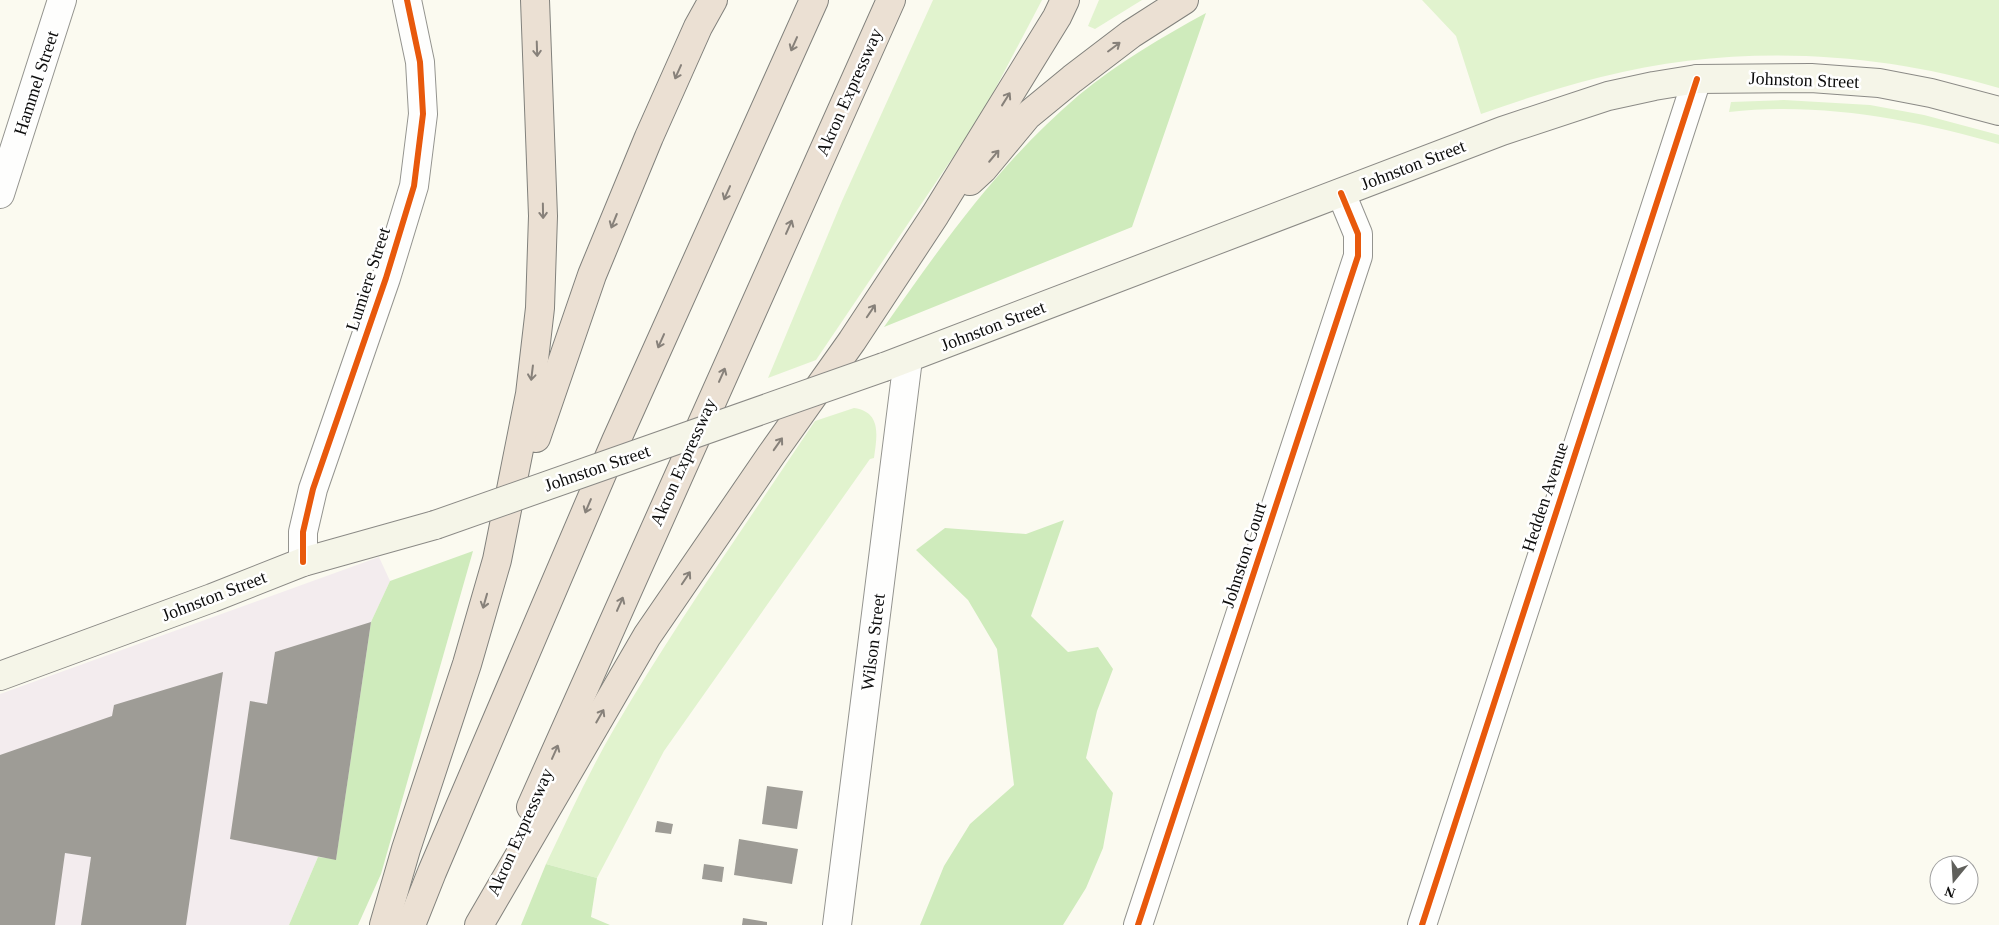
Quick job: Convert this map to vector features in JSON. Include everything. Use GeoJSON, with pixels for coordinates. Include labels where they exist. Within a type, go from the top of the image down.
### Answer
{"type":"FeatureCollection","features":[{"type":"Feature","properties":{"kind":"highway"},"geometry":{"type":"LineString","coordinates":[[497,560],[530,394],[540,308],[543,216],[535,0]]}},
{"type":"Feature","properties":{"kind":"highway"},"geometry":{"type":"LineString","coordinates":[[384,925],[406,849],[467,664],[497,560],[549,399],[592,275],[649,137],[698,27],[713,0]]}},
{"type":"Feature","properties":{"kind":"highway"},"geometry":{"type":"LineString","coordinates":[[411,925],[616,441],[814,0]]}},
{"type":"Feature","properties":{"kind":"highway","name":"Akron Expressway"},"geometry":{"type":"LineString","coordinates":[[479,925],[689,448],[891,0]]}},
{"type":"Feature","properties":{"kind":"highway"},"geometry":{"type":"LineString","coordinates":[[479,925],[647,636],[770,455],[852,341],[935,215],[1057,17],[1065,0]]}},
{"type":"Feature","properties":{"kind":"highway"},"geometry":{"type":"LineString","coordinates":[[935,215],[982,169],[1027,116],[1072,78],[1131,34],[1184,0]]}},
{"type":"Feature","properties":{"kind":"main road","name":"Johnston Street"},"geometry":{"type":"LineString","coordinates":[[0,676],[212,598],[303,562],[436,524],[896,363],[1502,131],[1608,96],[1697,79],[1811,78],[1879,83],[1931,93],[1999,111]]}},
{"type":"Feature","properties":{"kind":"street","name":"Hammel Street"},"geometry":{"type":"LineString","coordinates":[[0,194],[62,0]]}},
{"type":"Feature","properties":{"kind":"street","name":"Lumiere Street"},"geometry":{"type":"LineString","coordinates":[[303,562],[303,532],[313,489],[386,278],[414,186],[423,114],[420,62],[407,0]]}},
{"type":"Feature","properties":{"kind":"street","name":"Hedden Avenue"},"geometry":{"type":"LineString","coordinates":[[1422,925],[1697,79]]}},
{"type":"Feature","properties":{"kind":"street","name":"Johnston Court"},"geometry":{"type":"LineString","coordinates":[[1138,925],[1358,256],[1358,234],[1342,193]]}},
{"type":"Feature","properties":{"kind":"street","name":"Wilson Street"},"geometry":{"type":"LineString","coordinates":[[837,925],[896,363]]}},
{"type":"Feature","properties":{"kind":"shaded area"},"geometry":{"type":"Polygon","coordinates":[[[379,557],[390,581],[371,622],[336,860],[318,857],[289,925],[0,925],[0,694],[379,557]]]}},
{"type":"Feature","properties":{"kind":"green space"},"geometry":{"type":"Polygon","coordinates":[[[933,0],[1042,0],[982,114],[816,360],[768,378],[842,201],[933,0]]]}},
{"type":"Feature","properties":{"kind":"green space"},"geometry":{"type":"Polygon","coordinates":[[[1099,0],[1142,0],[1095,29],[1088,26],[1099,0]]]}},
{"type":"Feature","properties":{"kind":"green space"},"geometry":{"type":"Polygon","coordinates":[[[1422,0],[1999,0],[1999,88],[1950,75],[1851,59],[1801,56],[1750,56],[1700,59],[1650,66],[1571,85],[1481,114],[1456,36],[1422,0]]]}},
{"type":"Feature","properties":{"kind":"green space"},"geometry":{"type":"Polygon","coordinates":[[[1206,13],[1132,227],[884,327],[974,205],[1023,148],[1050,121],[1109,72],[1157,41],[1206,13]]]}},
{"type":"Feature","properties":{"kind":"green space"},"geometry":{"type":"Polygon","coordinates":[[[1784,100],[1870,105],[1924,115],[1999,135],[1999,144],[1933,127],[1866,115],[1797,109],[1729,112],[1731,102],[1784,100]]]}},
{"type":"Feature","properties":{"kind":"green space"},"geometry":{"type":"Polygon","coordinates":[[[854,408],[869,414],[876,426],[874,458],[870,459],[664,751],[597,878],[546,864],[579,795],[614,729],[712,574],[815,421],[854,408]]]}},
{"type":"Feature","properties":{"kind":"green space"},"geometry":{"type":"Polygon","coordinates":[[[1064,520],[1031,616],[1068,652],[1098,647],[1113,669],[1097,711],[1086,758],[1113,793],[1103,848],[1086,888],[1063,925],[920,925],[944,866],[970,824],[1014,785],[997,649],[968,600],[916,550],[945,528],[1026,534],[1064,520]]]}},
{"type":"Feature","properties":{"kind":"green space"},"geometry":{"type":"Polygon","coordinates":[[[473,551],[381,874],[358,925],[289,925],[318,857],[336,859],[371,622],[390,581],[473,551]]]}},
{"type":"Feature","properties":{"kind":"green space"},"geometry":{"type":"Polygon","coordinates":[[[546,864],[597,878],[591,917],[610,925],[521,925],[546,864]]]}},
{"type":"Feature","properties":{"kind":"building"},"geometry":{"type":"Polygon","coordinates":[[[371,622],[336,860],[230,839],[250,701],[267,704],[275,652],[371,622]]]}},
{"type":"Feature","properties":{"kind":"building"},"geometry":{"type":"Polygon","coordinates":[[[223,672],[186,925],[81,925],[91,857],[65,853],[55,925],[0,925],[0,755],[112,716],[114,705],[223,672]]]}},
{"type":"Feature","properties":{"kind":"building"},"geometry":{"type":"Polygon","coordinates":[[[767,786],[803,791],[797,829],[762,824],[767,786]]]}},
{"type":"Feature","properties":{"kind":"building"},"geometry":{"type":"Polygon","coordinates":[[[657,821],[673,824],[671,834],[655,832],[657,821]]]}},
{"type":"Feature","properties":{"kind":"building"},"geometry":{"type":"Polygon","coordinates":[[[739,839],[798,849],[792,884],[734,875],[739,839]]]}},
{"type":"Feature","properties":{"kind":"building"},"geometry":{"type":"Polygon","coordinates":[[[704,864],[724,867],[722,882],[702,879],[704,864]]]}},
{"type":"Feature","properties":{"kind":"building"},"geometry":{"type":"Polygon","coordinates":[[[743,918],[767,922],[767,925],[742,925],[743,918]]]}},
{"type":"Feature","properties":{"kind":"cycle path"},"geometry":{"type":"LineString","coordinates":[[303,562],[303,532],[313,489],[386,278],[414,186],[423,114],[420,62],[407,0]]}},
{"type":"Feature","properties":{"kind":"cycle path"},"geometry":{"type":"LineString","coordinates":[[1422,925],[1697,79]]}},
{"type":"Feature","properties":{"kind":"cycle path"},"geometry":{"type":"LineString","coordinates":[[1138,925],[1358,256],[1358,234],[1341,193]]}}]}
